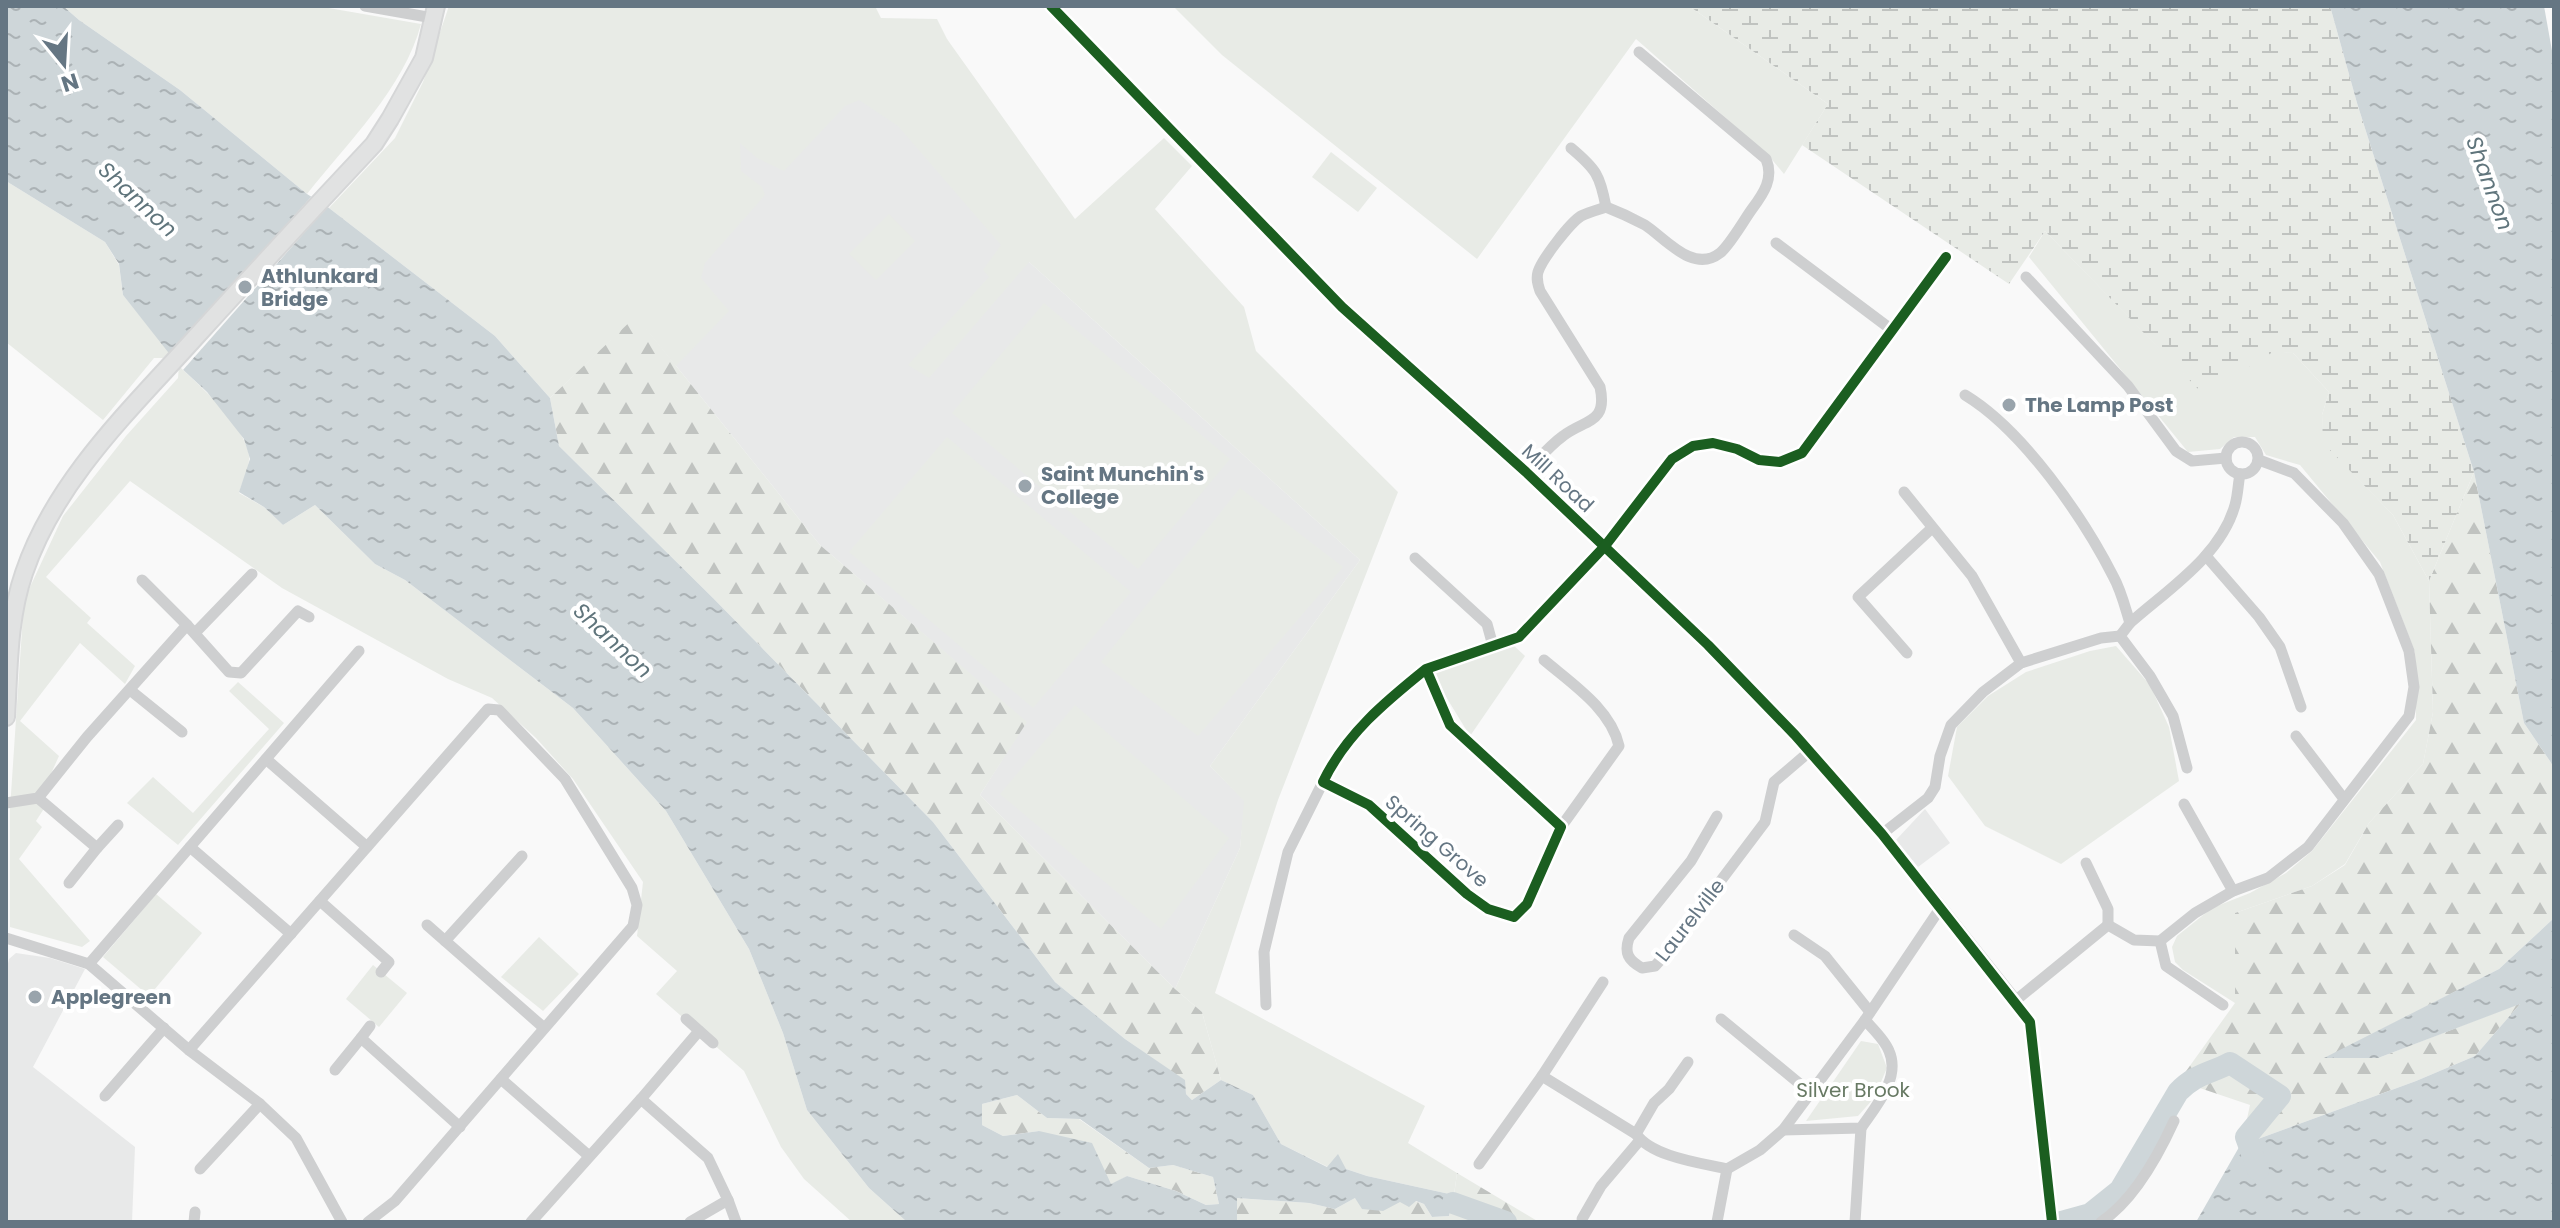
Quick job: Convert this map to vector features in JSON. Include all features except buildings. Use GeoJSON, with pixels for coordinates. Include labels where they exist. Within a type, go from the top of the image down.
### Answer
{"type":"FeatureCollection","features":[{"type":"Feature","properties":{"kind":"main road"},"geometry":{"type":"LineString","coordinates":[[6,717],[14,606],[43,525],[75,475],[175,360],[374,144],[424,58],[435,12]]}},
{"type":"Feature","properties":{"kind":"street"},"geometry":{"type":"LineString","coordinates":[[365,6],[435,12]]}},
{"type":"Feature","properties":{"kind":"street","name":"Mill Road"},"geometry":{"type":"LineString","coordinates":[[1051,6],[1342,307],[1526,472],[1708,645],[1882,834],[2015,1001]]}},
{"type":"Feature","properties":{"kind":"street"},"geometry":{"type":"LineString","coordinates":[[1526,472],[1559,438],[1592,421],[1600,412],[1603,399],[1600,387],[1540,291],[1537,275],[1578,218],[1606,207],[1646,226],[1683,254],[1707,258],[1719,254],[1763,194],[1768,182],[1770,169],[1766,159],[1639,52]]}},
{"type":"Feature","properties":{"kind":"street"},"geometry":{"type":"LineString","coordinates":[[1571,148],[1594,168],[1601,180],[1606,207]]}},
{"type":"Feature","properties":{"kind":"street"},"geometry":{"type":"LineString","coordinates":[[1776,243],[1892,330]]}},
{"type":"Feature","properties":{"kind":"street"},"geometry":{"type":"LineString","coordinates":[[1266,1005],[1264,952],[1288,852],[1332,763],[1360,725],[1426,669],[1519,637],[1605,546],[1672,459],[1693,446],[1713,443],[1737,449],[1759,460],[1780,462],[1802,453],[1946,257]]}},
{"type":"Feature","properties":{"kind":"street"},"geometry":{"type":"LineString","coordinates":[[2026,277],[2128,386],[2176,451],[2192,461],[2226,458]]}},
{"type":"Feature","properties":{"kind":"street"},"geometry":{"type":"LineString","coordinates":[[1965,395],[1984,407],[2022,444],[2076,514],[2114,578],[2130,623]]}},
{"type":"Feature","properties":{"kind":"street"},"geometry":{"type":"LineString","coordinates":[[2108,925],[2134,940],[2160,941],[2195,913],[2233,891],[2268,878],[2308,847],[2409,716],[2414,687],[2409,651],[2379,574],[2343,523],[2294,473],[2259,460],[2253,446],[2244,441],[2233,444],[2226,458]]}},
{"type":"Feature","properties":{"kind":"street"},"geometry":{"type":"LineString","coordinates":[[2226,458],[2232,470],[2240,474],[2254,469],[2259,460]]}},
{"type":"Feature","properties":{"kind":"street"},"geometry":{"type":"LineString","coordinates":[[1882,834],[1928,798],[1935,787],[1940,756],[1951,725],[1983,692],[2021,663],[2101,638],[2120,636],[2130,623],[2206,556],[2235,507],[2240,474]]}},
{"type":"Feature","properties":{"kind":"street"},"geometry":{"type":"LineString","coordinates":[[1904,492],[1972,576],[2021,663]]}},
{"type":"Feature","properties":{"kind":"street"},"geometry":{"type":"LineString","coordinates":[[1907,653],[1858,597],[1932,528]]}},
{"type":"Feature","properties":{"kind":"street"},"geometry":{"type":"LineString","coordinates":[[2206,556],[2259,617],[2280,647],[2301,707]]}},
{"type":"Feature","properties":{"kind":"street"},"geometry":{"type":"LineString","coordinates":[[1415,558],[1487,624],[1493,646]]}},
{"type":"Feature","properties":{"kind":"street"},"geometry":{"type":"LineString","coordinates":[[6,803],[38,798],[130,690],[252,574]]}},
{"type":"Feature","properties":{"kind":"street"},"geometry":{"type":"LineString","coordinates":[[142,580],[229,672],[241,673],[299,611]]}},
{"type":"Feature","properties":{"kind":"street"},"geometry":{"type":"LineString","coordinates":[[2120,636],[2150,676],[2173,716],[2187,768]]}},
{"type":"Feature","properties":{"kind":"street"},"geometry":{"type":"LineString","coordinates":[[89,964],[359,651]]}},
{"type":"Feature","properties":{"kind":"street"},"geometry":{"type":"LineString","coordinates":[[1426,669],[1450,725],[1561,827],[1619,746],[1616,733],[1587,696],[1544,660]]}},
{"type":"Feature","properties":{"kind":"street"},"geometry":{"type":"LineString","coordinates":[[130,690],[182,732]]}},
{"type":"Feature","properties":{"kind":"street"},"geometry":{"type":"LineString","coordinates":[[189,1050],[488,709],[499,710],[565,779],[632,888],[637,905],[633,926],[395,1201],[368,1222]]}},
{"type":"Feature","properties":{"kind":"street"},"geometry":{"type":"LineString","coordinates":[[2296,736],[2344,799]]}},
{"type":"Feature","properties":{"kind":"street","name":"Laurelville"},"geometry":{"type":"LineString","coordinates":[[1717,816],[1691,861],[1629,938],[1626,949],[1630,961],[1642,968],[1655,966],[1664,956],[1765,822],[1774,782],[1809,752]]}},
{"type":"Feature","properties":{"kind":"street"},"geometry":{"type":"LineString","coordinates":[[266,759],[367,847]]}},
{"type":"Feature","properties":{"kind":"street","name":"Spring Grove"},"geometry":{"type":"LineString","coordinates":[[1323,782],[1369,805],[1467,894],[1488,909],[1514,917],[1527,904],[1561,827]]}},
{"type":"Feature","properties":{"kind":"street"},"geometry":{"type":"LineString","coordinates":[[38,798],[97,848]]}},
{"type":"Feature","properties":{"kind":"street"},"geometry":{"type":"LineString","coordinates":[[2184,804],[2233,891]]}},
{"type":"Feature","properties":{"kind":"street"},"geometry":{"type":"LineString","coordinates":[[69,883],[118,825]]}},
{"type":"Feature","properties":{"kind":"street"},"geometry":{"type":"LineString","coordinates":[[190,847],[291,934]]}},
{"type":"Feature","properties":{"kind":"street"},"geometry":{"type":"LineString","coordinates":[[445,941],[522,856]]}},
{"type":"Feature","properties":{"kind":"street"},"geometry":{"type":"LineString","coordinates":[[2086,863],[2108,909],[2108,925]]}},
{"type":"Feature","properties":{"kind":"street"},"geometry":{"type":"LineString","coordinates":[[320,901],[389,962],[381,972]]}},
{"type":"Feature","properties":{"kind":"street"},"geometry":{"type":"LineString","coordinates":[[1542,1076],[1669,1155],[1727,1169],[1760,1150],[1783,1130],[1868,1016],[1941,907]]}},
{"type":"Feature","properties":{"kind":"street"},"geometry":{"type":"LineString","coordinates":[[427,925],[543,1027]]}},
{"type":"Feature","properties":{"kind":"street"},"geometry":{"type":"LineString","coordinates":[[2052,1222],[2030,1022],[2015,1001],[2108,925]]}},
{"type":"Feature","properties":{"kind":"street"},"geometry":{"type":"LineString","coordinates":[[1794,935],[1825,956],[1889,1049],[1894,1068],[1884,1093],[1861,1128],[1855,1222]]}},
{"type":"Feature","properties":{"kind":"street"},"geometry":{"type":"LineString","coordinates":[[6,938],[89,964],[189,1050],[260,1104],[296,1138],[342,1222]]}},
{"type":"Feature","properties":{"kind":"street"},"geometry":{"type":"LineString","coordinates":[[2160,941],[2166,966],[2223,1005]]}},
{"type":"Feature","properties":{"kind":"street"},"geometry":{"type":"LineString","coordinates":[[1479,1164],[1542,1076],[1603,982]]}},
{"type":"Feature","properties":{"kind":"street"},"geometry":{"type":"LineString","coordinates":[[686,1019],[713,1043]]}},
{"type":"Feature","properties":{"kind":"street"},"geometry":{"type":"LineString","coordinates":[[1721,1019],[1812,1094]]}},
{"type":"Feature","properties":{"kind":"street"},"geometry":{"type":"LineString","coordinates":[[335,1070],[370,1026]]}},
{"type":"Feature","properties":{"kind":"street"},"geometry":{"type":"LineString","coordinates":[[105,1096],[164,1028]]}},
{"type":"Feature","properties":{"kind":"street"},"geometry":{"type":"LineString","coordinates":[[531,1222],[699,1031]]}},
{"type":"Feature","properties":{"kind":"street"},"geometry":{"type":"LineString","coordinates":[[361,1038],[460,1127]]}},
{"type":"Feature","properties":{"kind":"street"},"geometry":{"type":"LineString","coordinates":[[1582,1219],[1601,1186],[1638,1137],[1654,1103],[1669,1089],[1688,1062]]}},
{"type":"Feature","properties":{"kind":"street"},"geometry":{"type":"LineString","coordinates":[[501,1079],[589,1156]]}},
{"type":"Feature","properties":{"kind":"street"},"geometry":{"type":"LineString","coordinates":[[641,1099],[708,1158],[736,1222]]}},
{"type":"Feature","properties":{"kind":"street"},"geometry":{"type":"LineString","coordinates":[[200,1169],[260,1104]]}},
{"type":"Feature","properties":{"kind":"street"},"geometry":{"type":"LineString","coordinates":[[2101,1222],[2132,1191],[2164,1143],[2174,1121]]}},
{"type":"Feature","properties":{"kind":"street"},"geometry":{"type":"LineString","coordinates":[[1783,1130],[1861,1128]]}},
{"type":"Feature","properties":{"kind":"street"},"geometry":{"type":"LineString","coordinates":[[1717,1222],[1727,1169]]}},
{"type":"Feature","properties":{"kind":"street"},"geometry":{"type":"LineString","coordinates":[[690,1222],[728,1200]]}},
{"type":"Feature","properties":{"kind":"shaded area","name":"Saint Munchin's College"},"geometry":{"type":"Polygon","coordinates":[[[947,39],[1029,262],[1360,560],[1210,766],[1245,801],[1240,848],[1175,989],[980,795],[1026,722],[820,545],[636,316],[718,101],[947,39]]]}},
{"type":"Feature","properties":{"kind":"shaded area"},"geometry":{"type":"Polygon","coordinates":[[[1925,809],[1950,843],[1918,867],[1896,840],[1925,809]]]}},
{"type":"Feature","properties":{"kind":"shaded area"},"geometry":{"type":"Polygon","coordinates":[[[16,953],[50,958],[85,969],[33,1067],[135,1147],[132,1222],[6,1222],[6,972],[9,959],[16,953]]]}},
{"type":"Feature","properties":{"kind":"green space"},"geometry":{"type":"Polygon","coordinates":[[[63,6],[317,6],[421,24],[413,48],[388,92],[307,194],[180,90],[63,6]]]}},
{"type":"Feature","properties":{"kind":"green space"},"geometry":{"type":"Polygon","coordinates":[[[449,6],[875,6],[881,18],[937,19],[947,39],[1075,219],[1164,138],[1192,166],[1155,209],[1244,307],[1256,351],[1398,492],[1278,800],[1215,993],[1425,1106],[1408,1143],[1457,1173],[1454,1195],[1328,1167],[1281,1144],[1253,1095],[1221,1080],[1202,1012],[1175,989],[1240,848],[1244,801],[1210,766],[1360,560],[1029,262],[929,378],[908,365],[989,277],[983,270],[1001,245],[898,126],[859,100],[845,106],[784,171],[757,158],[740,143],[741,171],[762,187],[765,195],[705,263],[701,278],[729,311],[676,366],[636,317],[550,398],[495,336],[329,208],[395,138],[423,82],[449,6]]]}},
{"type":"Feature","properties":{"kind":"green space"},"geometry":{"type":"Polygon","coordinates":[[[1173,6],[1689,6],[1828,104],[1784,174],[1769,156],[1636,39],[1477,259],[1222,55],[1173,6]]]}},
{"type":"Feature","properties":{"kind":"green space"},"geometry":{"type":"Polygon","coordinates":[[[1689,6],[2330,6],[2357,103],[2474,472],[2429,581],[2393,515],[2323,443],[2322,415],[2329,392],[2293,353],[2273,352],[2203,394],[2045,231],[2009,284],[1802,145],[1828,104],[1689,6]]]}},
{"type":"Feature","properties":{"kind":"green space"},"geometry":{"type":"Polygon","coordinates":[[[1331,152],[1377,188],[1358,212],[1312,177],[1331,152]]]}},
{"type":"Feature","properties":{"kind":"green space"},"geometry":{"type":"Polygon","coordinates":[[[6,181],[105,242],[119,265],[123,295],[169,352],[163,358],[154,358],[103,420],[6,342],[6,181]]]}},
{"type":"Feature","properties":{"kind":"green space"},"geometry":{"type":"Polygon","coordinates":[[[889,214],[915,241],[876,280],[849,254],[889,214]]]}},
{"type":"Feature","properties":{"kind":"green space"},"geometry":{"type":"Polygon","coordinates":[[[2045,231],[2203,393],[2273,351],[2293,353],[2329,392],[2322,415],[2324,443],[2393,515],[2429,581],[2433,712],[2423,764],[2369,823],[2345,864],[2312,886],[2235,913],[2235,1003],[2175,962],[2172,947],[2177,936],[2212,908],[2250,893],[2286,873],[2312,851],[2416,720],[2415,652],[2380,562],[2300,465],[2266,455],[2255,437],[2234,437],[2220,449],[2188,452],[2029,257],[2045,231]]]}},
{"type":"Feature","properties":{"kind":"green space"},"geometry":{"type":"Polygon","coordinates":[[[1044,303],[1230,459],[1138,569],[952,413],[1044,303]]]}},
{"type":"Feature","properties":{"kind":"green space"},"geometry":{"type":"Polygon","coordinates":[[[636,316],[820,545],[1027,722],[980,795],[1175,989],[1202,1012],[1221,1080],[1192,1100],[1186,1094],[1184,1080],[1125,1039],[1055,982],[933,822],[559,446],[550,398],[636,316]]]}},
{"type":"Feature","properties":{"kind":"green space"},"geometry":{"type":"Polygon","coordinates":[[[179,366],[221,407],[246,444],[249,460],[239,493],[264,507],[283,525],[315,505],[375,564],[405,580],[573,708],[666,811],[749,949],[783,1033],[807,1110],[869,1188],[907,1222],[852,1222],[804,1179],[781,1147],[744,1071],[656,994],[677,971],[637,936],[643,882],[573,779],[536,738],[492,698],[448,679],[282,588],[130,481],[46,577],[91,618],[87,623],[135,666],[125,684],[80,643],[20,721],[59,756],[39,800],[45,807],[36,821],[42,827],[19,859],[90,941],[82,947],[10,927],[10,809],[24,600],[63,516],[126,436],[178,378],[179,366]]]}},
{"type":"Feature","properties":{"kind":"green space"},"geometry":{"type":"Polygon","coordinates":[[[947,437],[1131,592],[1033,708],[849,552],[947,437]]]}},
{"type":"Feature","properties":{"kind":"green space"},"geometry":{"type":"Polygon","coordinates":[[[2474,472],[2524,723],[2554,767],[2554,918],[2499,969],[2326,1058],[2378,1058],[2521,1003],[2475,1056],[2416,1081],[2247,1143],[2242,1142],[2250,1105],[2179,1081],[2235,1003],[2235,913],[2312,886],[2345,865],[2369,823],[2423,764],[2433,712],[2429,581],[2474,472]]]}},
{"type":"Feature","properties":{"kind":"green space"},"geometry":{"type":"Polygon","coordinates":[[[1240,488],[1343,567],[1198,736],[1101,662],[1240,488]]]}},
{"type":"Feature","properties":{"kind":"green space"},"geometry":{"type":"Polygon","coordinates":[[[1513,645],[1525,656],[1470,736],[1437,682],[1436,672],[1448,665],[1513,645]]]}},
{"type":"Feature","properties":{"kind":"green space"},"geometry":{"type":"Polygon","coordinates":[[[2116,646],[2150,685],[2169,727],[2179,781],[2061,864],[1985,826],[1948,776],[1957,727],[1988,696],[2026,672],[2090,651],[2116,646]]]}},
{"type":"Feature","properties":{"kind":"green space"},"geometry":{"type":"Polygon","coordinates":[[[238,682],[284,723],[178,845],[127,803],[153,777],[193,813],[269,729],[229,691],[238,682]]]}},
{"type":"Feature","properties":{"kind":"green space"},"geometry":{"type":"Polygon","coordinates":[[[1075,705],[1229,838],[1161,929],[1000,794],[1075,705]]]}},
{"type":"Feature","properties":{"kind":"green space"},"geometry":{"type":"Polygon","coordinates":[[[156,894],[202,933],[149,996],[103,957],[156,894]]]}},
{"type":"Feature","properties":{"kind":"green space"},"geometry":{"type":"Polygon","coordinates":[[[539,937],[579,974],[543,1011],[501,977],[539,937]]]}},
{"type":"Feature","properties":{"kind":"green space"},"geometry":{"type":"Polygon","coordinates":[[[373,965],[407,993],[379,1027],[346,999],[373,965]]]}},
{"type":"Feature","properties":{"kind":"green space","name":"Silver Brook"},"geometry":{"type":"Polygon","coordinates":[[[1861,1041],[1878,1044],[1887,1068],[1874,1098],[1858,1116],[1806,1121],[1861,1041]]]}},
{"type":"Feature","properties":{"kind":"green space"},"geometry":{"type":"Polygon","coordinates":[[[1017,1095],[1047,1118],[1079,1119],[1149,1168],[1173,1165],[1213,1177],[1219,1204],[1206,1205],[1176,1191],[1127,1176],[1111,1185],[1039,1131],[1003,1136],[982,1125],[982,1104],[1017,1095]]]}},
{"type":"Feature","properties":{"kind":"green space"},"geometry":{"type":"Polygon","coordinates":[[[1457,1173],[1539,1222],[1237,1220],[1236,1198],[1309,1203],[1335,1209],[1355,1198],[1415,1201],[1424,1204],[1432,1217],[1449,1216],[1457,1173]]]}},
{"type":"Feature","properties":{"kind":"water","name":"Shannon"},"geometry":{"type":"Polygon","coordinates":[[[6,6],[63,6],[180,90],[307,194],[495,336],[550,398],[559,446],[933,822],[1055,982],[1125,1039],[1185,1080],[1186,1094],[1192,1100],[1221,1080],[1253,1095],[1281,1144],[1327,1167],[1338,1154],[1346,1169],[1454,1195],[1449,1216],[1432,1217],[1424,1204],[1416,1201],[1409,1207],[1400,1202],[1383,1211],[1362,1209],[1355,1198],[1335,1209],[1309,1203],[1237,1198],[1237,1220],[1244,1222],[907,1222],[869,1188],[807,1110],[783,1033],[749,949],[666,811],[573,708],[405,580],[375,564],[315,505],[283,525],[264,507],[239,492],[250,459],[244,439],[207,392],[179,366],[123,295],[119,264],[105,242],[6,181],[6,6]],[[1017,1095],[982,1104],[982,1125],[1003,1136],[1039,1131],[1092,1143],[1111,1184],[1127,1176],[1176,1191],[1206,1205],[1219,1204],[1213,1177],[1173,1165],[1149,1168],[1080,1119],[1047,1118],[1017,1095]]]}},
{"type":"Feature","properties":{"kind":"water","name":"Shannon"},"geometry":{"type":"Polygon","coordinates":[[[2330,6],[2544,6],[2554,62],[2554,767],[2524,723],[2474,472],[2357,103],[2330,6]]]}},
{"type":"Feature","properties":{"kind":"water"},"geometry":{"type":"Polygon","coordinates":[[[2554,918],[2554,1222],[2196,1222],[2242,1142],[2247,1143],[2416,1081],[2475,1056],[2520,1004],[2378,1058],[2324,1058],[2499,969],[2554,918]]]}},
{"type":"Feature","properties":{"kind":"pier","name":"Athlunkard Bridge"},"geometry":{"type":"Polygon","coordinates":[[[311,197],[327,207],[183,370],[179,366],[199,324],[311,197]]]}},
{"type":"Feature","properties":{"kind":"waterway"},"geometry":{"type":"LineString","coordinates":[[2061,1222],[2090,1214],[2120,1190],[2178,1092],[2196,1078],[2230,1063],[2280,1096],[2246,1137],[2258,1170]]}},
{"type":"Feature","properties":{"kind":"waterway"},"geometry":{"type":"LineString","coordinates":[[1453,1203],[1506,1222]]}},
{"type":"Feature","properties":{"kind":"cycle path"},"geometry":{"type":"LineString","coordinates":[[1051,6],[1342,307],[1526,472],[1708,645],[1795,735],[1882,834],[2030,1022],[2052,1222]]}},
{"type":"Feature","properties":{"kind":"cycle path"},"geometry":{"type":"LineString","coordinates":[[1426,669],[1355,734],[1323,782],[1369,805],[1467,894],[1488,909],[1514,917],[1527,904],[1561,827],[1450,725],[1426,669],[1519,637],[1605,546],[1672,459],[1693,446],[1713,443],[1737,449],[1759,460],[1780,462],[1802,453],[1946,257]]}},
{"type":"Feature","properties":{"kind":"place","name":"Athlunkard Bridge"},"geometry":{"type":"Point","coordinates":[245,287]}},
{"type":"Feature","properties":{"kind":"place","name":"The Lamp Post"},"geometry":{"type":"Point","coordinates":[2009,405]}},
{"type":"Feature","properties":{"kind":"place","name":"Saint Munchin's College"},"geometry":{"type":"Point","coordinates":[1025,486]}},
{"type":"Feature","properties":{"kind":"place","name":"Applegreen"},"geometry":{"type":"Point","coordinates":[35,997]}}]}
